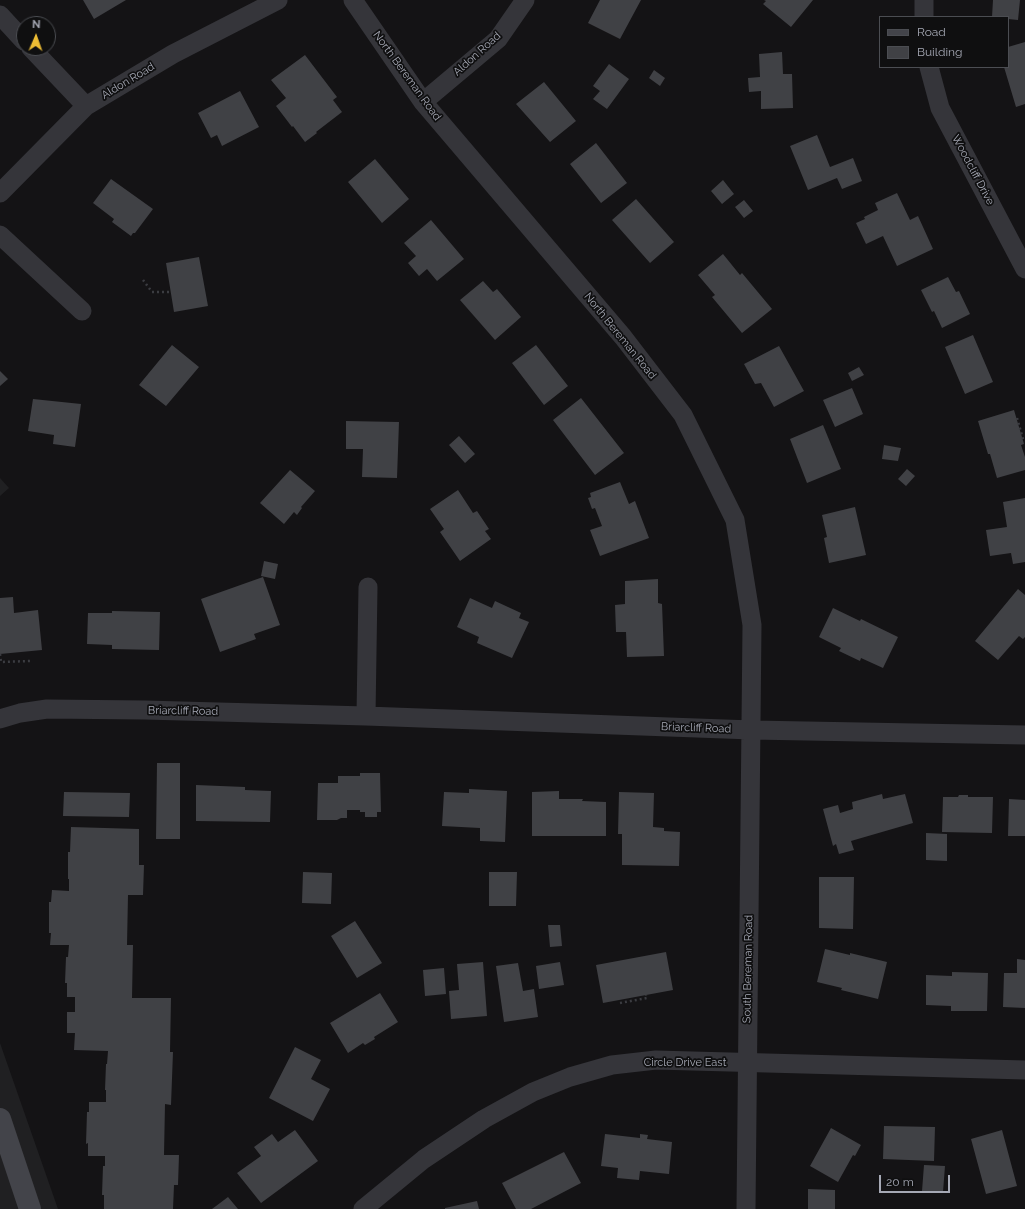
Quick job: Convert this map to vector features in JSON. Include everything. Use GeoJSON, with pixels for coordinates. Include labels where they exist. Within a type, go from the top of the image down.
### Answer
{"type":"FeatureCollection","features":[{"type":"Feature","properties":{"kind":"street","name":"Aldon Road"},"geometry":{"type":"LineString","coordinates":[[0,194],[86,106],[174,54],[278,0]]}},
{"type":"Feature","properties":{"kind":"street","name":"North Bereman Road"},"geometry":{"type":"LineString","coordinates":[[353,0],[423,102],[623,337],[683,415],[735,520],[752,625],[752,730]]}},
{"type":"Feature","properties":{"kind":"street","name":"Aldon Road"},"geometry":{"type":"LineString","coordinates":[[423,102],[498,38],[525,0]]}},
{"type":"Feature","properties":{"kind":"street"},"geometry":{"type":"LineString","coordinates":[[924,0],[924,16]]}},
{"type":"Feature","properties":{"kind":"street"},"geometry":{"type":"LineString","coordinates":[[0,16],[16,33]]}},
{"type":"Feature","properties":{"kind":"street"},"geometry":{"type":"LineString","coordinates":[[39,56],[86,106]]}},
{"type":"Feature","properties":{"kind":"street","name":"Woodcliff Drive"},"geometry":{"type":"LineString","coordinates":[[929,68],[940,108],[1025,269]]}},
{"type":"Feature","properties":{"kind":"street"},"geometry":{"type":"LineString","coordinates":[[0,235],[82,311]]}},
{"type":"Feature","properties":{"kind":"street"},"geometry":{"type":"LineString","coordinates":[[366,716],[368,587]]}},
{"type":"Feature","properties":{"kind":"street","name":"Briarcliff Road"},"geometry":{"type":"LineString","coordinates":[[0,719],[20,713],[47,709],[145,710],[366,716],[752,730],[1025,735]]}},
{"type":"Feature","properties":{"kind":"street","name":"South Bereman Road"},"geometry":{"type":"LineString","coordinates":[[746,1209],[746,1064],[752,730]]}},
{"type":"Feature","properties":{"kind":"street","name":"Circle Drive East"},"geometry":{"type":"LineString","coordinates":[[362,1209],[424,1158],[484,1119],[534,1092],[570,1078],[612,1065],[656,1060],[746,1064],[1025,1070]]}},
{"type":"Feature","properties":{"kind":"street"},"geometry":{"type":"LineString","coordinates":[[0,1119],[30,1209]]}},
{"type":"Feature","properties":{"kind":"path"},"geometry":{"type":"LineString","coordinates":[[143,280],[152,292],[170,292]]}},
{"type":"Feature","properties":{"kind":"path"},"geometry":{"type":"LineString","coordinates":[[1017,418],[1023,439]]}},
{"type":"Feature","properties":{"kind":"path"},"geometry":{"type":"LineString","coordinates":[[0,654],[1,662],[30,660]]}},
{"type":"Feature","properties":{"kind":"path"},"geometry":{"type":"LineString","coordinates":[[620,1003],[647,998],[646,995]]}},
{"type":"Feature","properties":{"kind":"shaded area"},"geometry":{"type":"Polygon","coordinates":[[[0,478],[9,488],[0,496],[0,478]]]}},
{"type":"Feature","properties":{"kind":"shaded area"},"geometry":{"type":"Polygon","coordinates":[[[0,1043],[58,1209],[0,1209],[0,1043]]]}},
{"type":"Feature","properties":{"kind":"building"},"geometry":{"type":"Polygon","coordinates":[[[83,0],[126,0],[94,19],[83,0]]]}},
{"type":"Feature","properties":{"kind":"building"},"geometry":{"type":"Polygon","coordinates":[[[600,0],[641,0],[620,39],[588,23],[600,0]]]}},
{"type":"Feature","properties":{"kind":"building"},"geometry":{"type":"Polygon","coordinates":[[[764,0],[813,0],[791,27],[763,4],[766,1],[764,0]]]}},
{"type":"Feature","properties":{"kind":"building"},"geometry":{"type":"Polygon","coordinates":[[[993,0],[1020,0],[1018,20],[1009,19],[1009,16],[992,16],[993,0]]]}},
{"type":"Feature","properties":{"kind":"building"},"geometry":{"type":"Polygon","coordinates":[[[1025,42],[1025,104],[1016,107],[1004,68],[1009,68],[1009,47],[1025,42]]]}},
{"type":"Feature","properties":{"kind":"building"},"geometry":{"type":"Polygon","coordinates":[[[782,52],[783,74],[792,74],[793,108],[761,109],[761,91],[749,92],[748,78],[760,77],[759,54],[782,52]]]}},
{"type":"Feature","properties":{"kind":"building"},"geometry":{"type":"Polygon","coordinates":[[[305,55],[337,97],[333,100],[342,112],[305,142],[276,106],[286,98],[271,80],[305,55]]]}},
{"type":"Feature","properties":{"kind":"building"},"geometry":{"type":"Polygon","coordinates":[[[609,64],[629,79],[607,109],[593,99],[600,91],[593,86],[609,64]]]}},
{"type":"Feature","properties":{"kind":"building"},"geometry":{"type":"Polygon","coordinates":[[[654,70],[665,78],[660,86],[649,78],[654,70]]]}},
{"type":"Feature","properties":{"kind":"building"},"geometry":{"type":"Polygon","coordinates":[[[544,82],[576,121],[550,142],[516,104],[544,82]]]}},
{"type":"Feature","properties":{"kind":"building"},"geometry":{"type":"Polygon","coordinates":[[[240,91],[259,127],[222,146],[217,135],[211,138],[198,113],[240,91]]]}},
{"type":"Feature","properties":{"kind":"building"},"geometry":{"type":"Polygon","coordinates":[[[817,135],[830,167],[853,158],[862,181],[842,189],[837,178],[808,190],[790,146],[817,135]]]}},
{"type":"Feature","properties":{"kind":"building"},"geometry":{"type":"Polygon","coordinates":[[[596,143],[627,183],[601,203],[570,164],[596,143]]]}},
{"type":"Feature","properties":{"kind":"building"},"geometry":{"type":"Polygon","coordinates":[[[375,159],[409,199],[382,223],[348,182],[375,159]]]}},
{"type":"Feature","properties":{"kind":"building"},"geometry":{"type":"Polygon","coordinates":[[[111,179],[153,209],[135,233],[131,236],[112,222],[114,219],[93,203],[111,179]]]}},
{"type":"Feature","properties":{"kind":"building"},"geometry":{"type":"Polygon","coordinates":[[[723,180],[734,194],[722,204],[711,191],[723,180]]]}},
{"type":"Feature","properties":{"kind":"building"},"geometry":{"type":"Polygon","coordinates":[[[897,193],[910,220],[918,216],[933,249],[897,266],[883,236],[866,244],[856,223],[878,210],[875,203],[897,193]]]}},
{"type":"Feature","properties":{"kind":"building"},"geometry":{"type":"Polygon","coordinates":[[[636,199],[674,242],[650,263],[612,220],[636,199]]]}},
{"type":"Feature","properties":{"kind":"building"},"geometry":{"type":"Polygon","coordinates":[[[744,200],[753,211],[744,218],[735,207],[744,200]]]}},
{"type":"Feature","properties":{"kind":"building"},"geometry":{"type":"Polygon","coordinates":[[[431,220],[464,259],[437,281],[427,269],[419,276],[408,263],[416,256],[404,243],[431,220]]]}},
{"type":"Feature","properties":{"kind":"building"},"geometry":{"type":"Polygon","coordinates":[[[723,254],[740,275],[742,273],[772,309],[742,333],[712,297],[715,295],[698,275],[723,254]]]}},
{"type":"Feature","properties":{"kind":"building"},"geometry":{"type":"Polygon","coordinates":[[[199,257],[208,306],[174,312],[166,263],[199,257]]]}},
{"type":"Feature","properties":{"kind":"building"},"geometry":{"type":"Polygon","coordinates":[[[948,277],[956,292],[959,291],[970,314],[942,328],[934,311],[932,312],[921,290],[948,277]]]}},
{"type":"Feature","properties":{"kind":"building"},"geometry":{"type":"Polygon","coordinates":[[[483,281],[493,292],[497,289],[521,317],[495,340],[460,300],[483,281]]]}},
{"type":"Feature","properties":{"kind":"building"},"geometry":{"type":"Polygon","coordinates":[[[973,335],[993,382],[965,394],[945,347],[973,335]]]}},
{"type":"Feature","properties":{"kind":"building"},"geometry":{"type":"Polygon","coordinates":[[[172,345],[199,367],[166,406],[139,385],[172,345]]]}},
{"type":"Feature","properties":{"kind":"building"},"geometry":{"type":"Polygon","coordinates":[[[536,345],[568,386],[544,405],[512,363],[536,345]]]}},
{"type":"Feature","properties":{"kind":"building"},"geometry":{"type":"Polygon","coordinates":[[[779,346],[804,391],[774,407],[761,383],[755,384],[744,364],[779,346]]]}},
{"type":"Feature","properties":{"kind":"building"},"geometry":{"type":"Polygon","coordinates":[[[859,367],[864,375],[852,381],[848,373],[859,367]]]}},
{"type":"Feature","properties":{"kind":"building"},"geometry":{"type":"Polygon","coordinates":[[[0,371],[8,379],[0,386],[0,371]]]}},
{"type":"Feature","properties":{"kind":"building"},"geometry":{"type":"Polygon","coordinates":[[[852,388],[863,414],[835,427],[823,400],[852,388]]]}},
{"type":"Feature","properties":{"kind":"building"},"geometry":{"type":"Polygon","coordinates":[[[581,398],[624,453],[595,475],[553,420],[581,398]]]}},
{"type":"Feature","properties":{"kind":"building"},"geometry":{"type":"Polygon","coordinates":[[[33,399],[81,404],[75,447],[53,444],[54,435],[28,431],[33,399]]]}},
{"type":"Feature","properties":{"kind":"building"},"geometry":{"type":"Polygon","coordinates":[[[1014,410],[1024,444],[1021,445],[1025,457],[1025,470],[997,478],[978,421],[1014,410]]]}},
{"type":"Feature","properties":{"kind":"building"},"geometry":{"type":"Polygon","coordinates":[[[346,421],[399,422],[397,478],[362,477],[363,449],[346,449],[346,421]]]}},
{"type":"Feature","properties":{"kind":"building"},"geometry":{"type":"Polygon","coordinates":[[[823,425],[841,469],[807,483],[790,439],[823,425]]]}},
{"type":"Feature","properties":{"kind":"building"},"geometry":{"type":"Polygon","coordinates":[[[459,436],[475,454],[465,463],[449,445],[459,436]]]}},
{"type":"Feature","properties":{"kind":"building"},"geometry":{"type":"Polygon","coordinates":[[[884,445],[901,448],[898,461],[882,459],[884,445]]]}},
{"type":"Feature","properties":{"kind":"building"},"geometry":{"type":"Polygon","coordinates":[[[907,469],[915,476],[906,486],[898,479],[907,469]]]}},
{"type":"Feature","properties":{"kind":"building"},"geometry":{"type":"Polygon","coordinates":[[[290,470],[315,491],[301,507],[302,508],[297,515],[294,512],[284,524],[260,503],[290,470]]]}},
{"type":"Feature","properties":{"kind":"building"},"geometry":{"type":"Polygon","coordinates":[[[620,482],[629,504],[635,501],[649,538],[600,556],[590,530],[602,526],[595,508],[592,509],[588,498],[591,497],[590,493],[620,482]]]}},
{"type":"Feature","properties":{"kind":"building"},"geometry":{"type":"Polygon","coordinates":[[[458,490],[473,513],[477,511],[489,529],[485,531],[491,539],[460,561],[440,532],[444,529],[430,509],[458,490]]]}},
{"type":"Feature","properties":{"kind":"building"},"geometry":{"type":"Polygon","coordinates":[[[1025,498],[1025,562],[1013,564],[1011,553],[990,556],[986,530],[1007,527],[1003,502],[1025,498]]]}},
{"type":"Feature","properties":{"kind":"building"},"geometry":{"type":"Polygon","coordinates":[[[855,507],[866,555],[829,563],[824,538],[827,537],[822,515],[855,507]]]}},
{"type":"Feature","properties":{"kind":"building"},"geometry":{"type":"Polygon","coordinates":[[[264,561],[278,564],[275,579],[261,576],[264,561]]]}},
{"type":"Feature","properties":{"kind":"building"},"geometry":{"type":"Polygon","coordinates":[[[263,577],[280,625],[254,634],[256,639],[220,652],[201,599],[263,577]]]}},
{"type":"Feature","properties":{"kind":"building"},"geometry":{"type":"Polygon","coordinates":[[[658,579],[658,603],[662,604],[664,656],[627,657],[626,632],[616,632],[615,605],[625,604],[625,581],[658,579]]]}},
{"type":"Feature","properties":{"kind":"building"},"geometry":{"type":"Polygon","coordinates":[[[1018,589],[1025,595],[1025,637],[1023,639],[1019,636],[998,660],[975,641],[1018,589]]]}},
{"type":"Feature","properties":{"kind":"building"},"geometry":{"type":"Polygon","coordinates":[[[13,597],[14,613],[38,610],[42,650],[0,654],[0,598],[13,597]]]}},
{"type":"Feature","properties":{"kind":"building"},"geometry":{"type":"Polygon","coordinates":[[[470,598],[492,608],[495,601],[521,613],[519,618],[529,622],[512,658],[477,643],[479,637],[457,627],[470,598]]]}},
{"type":"Feature","properties":{"kind":"building"},"geometry":{"type":"Polygon","coordinates":[[[833,608],[860,621],[861,619],[898,637],[883,668],[861,658],[860,661],[839,651],[841,648],[819,637],[833,608]]]}},
{"type":"Feature","properties":{"kind":"building"},"geometry":{"type":"Polygon","coordinates":[[[112,611],[160,612],[159,650],[112,649],[112,645],[87,644],[88,613],[112,613],[112,611]]]}},
{"type":"Feature","properties":{"kind":"building"},"geometry":{"type":"Polygon","coordinates":[[[157,763],[180,763],[180,839],[156,839],[157,763]]]}},
{"type":"Feature","properties":{"kind":"building"},"geometry":{"type":"Polygon","coordinates":[[[360,773],[380,773],[381,812],[377,812],[377,817],[365,817],[365,812],[360,812],[360,810],[347,810],[347,818],[337,820],[317,820],[318,783],[338,783],[338,776],[360,776],[360,773]]]}},
{"type":"Feature","properties":{"kind":"building"},"geometry":{"type":"Polygon","coordinates":[[[196,785],[245,787],[245,790],[271,791],[270,822],[196,821],[196,785]]]}},
{"type":"Feature","properties":{"kind":"building"},"geometry":{"type":"Polygon","coordinates":[[[469,789],[507,791],[505,842],[480,841],[480,828],[442,826],[444,792],[469,793],[469,789]]]}},
{"type":"Feature","properties":{"kind":"building"},"geometry":{"type":"Polygon","coordinates":[[[559,791],[559,799],[583,799],[582,801],[606,802],[606,836],[532,836],[532,792],[559,791]]]}},
{"type":"Feature","properties":{"kind":"building"},"geometry":{"type":"Polygon","coordinates":[[[64,792],[130,793],[129,817],[63,816],[64,792]]]}},
{"type":"Feature","properties":{"kind":"building"},"geometry":{"type":"Polygon","coordinates":[[[619,792],[654,793],[653,827],[664,828],[664,831],[680,832],[679,866],[622,865],[622,834],[618,834],[619,792]]]}},
{"type":"Feature","properties":{"kind":"building"},"geometry":{"type":"Polygon","coordinates":[[[882,794],[883,799],[905,794],[913,823],[851,841],[854,850],[839,854],[836,844],[833,846],[823,809],[838,805],[840,813],[853,809],[852,802],[882,794]]]}},
{"type":"Feature","properties":{"kind":"building"},"geometry":{"type":"Polygon","coordinates":[[[959,795],[968,795],[968,797],[993,797],[992,833],[942,832],[943,797],[958,797],[959,795]]]}},
{"type":"Feature","properties":{"kind":"building"},"geometry":{"type":"Polygon","coordinates":[[[1009,799],[1025,800],[1025,836],[1008,836],[1009,799]]]}},
{"type":"Feature","properties":{"kind":"building"},"geometry":{"type":"Polygon","coordinates":[[[71,827],[139,829],[139,865],[144,865],[143,895],[128,895],[127,945],[133,945],[132,998],[171,998],[170,1052],[173,1052],[171,1105],[165,1104],[164,1155],[179,1155],[178,1185],[174,1185],[173,1209],[104,1209],[104,1195],[102,1195],[103,1166],[105,1166],[105,1156],[88,1156],[88,1143],[86,1144],[87,1112],[89,1112],[89,1102],[106,1102],[106,1064],[108,1051],[74,1050],[75,1033],[67,1033],[67,1012],[75,1012],[75,997],[67,997],[67,983],[65,983],[66,957],[68,957],[69,945],[50,945],[51,933],[49,933],[49,902],[51,902],[52,890],[69,891],[68,852],[70,852],[71,827]]]}},
{"type":"Feature","properties":{"kind":"building"},"geometry":{"type":"Polygon","coordinates":[[[926,833],[947,834],[947,861],[926,860],[926,833]]]}},
{"type":"Feature","properties":{"kind":"building"},"geometry":{"type":"Polygon","coordinates":[[[303,872],[332,873],[331,904],[302,903],[303,872]]]}},
{"type":"Feature","properties":{"kind":"building"},"geometry":{"type":"Polygon","coordinates":[[[489,872],[517,872],[516,906],[489,906],[489,872]]]}},
{"type":"Feature","properties":{"kind":"building"},"geometry":{"type":"Polygon","coordinates":[[[819,877],[854,877],[853,929],[819,928],[819,877]]]}},
{"type":"Feature","properties":{"kind":"building"},"geometry":{"type":"Polygon","coordinates":[[[355,921],[382,963],[357,978],[331,936],[355,921]]]}},
{"type":"Feature","properties":{"kind":"building"},"geometry":{"type":"Polygon","coordinates":[[[548,925],[560,925],[562,946],[550,947],[548,925]]]}},
{"type":"Feature","properties":{"kind":"building"},"geometry":{"type":"Polygon","coordinates":[[[825,949],[850,955],[850,953],[887,962],[878,999],[841,990],[842,988],[817,982],[825,949]]]}},
{"type":"Feature","properties":{"kind":"building"},"geometry":{"type":"Polygon","coordinates":[[[666,952],[673,990],[603,1003],[596,965],[666,952]]]}},
{"type":"Feature","properties":{"kind":"building"},"geometry":{"type":"Polygon","coordinates":[[[1017,959],[1025,960],[1025,1008],[1003,1007],[1004,973],[1017,973],[1017,959]]]}},
{"type":"Feature","properties":{"kind":"building"},"geometry":{"type":"Polygon","coordinates":[[[483,962],[487,1016],[451,1019],[449,991],[459,990],[457,964],[483,962]]]}},
{"type":"Feature","properties":{"kind":"building"},"geometry":{"type":"Polygon","coordinates":[[[560,962],[564,985],[539,989],[536,966],[560,962]]]}},
{"type":"Feature","properties":{"kind":"building"},"geometry":{"type":"Polygon","coordinates":[[[518,963],[523,991],[534,989],[538,1017],[504,1022],[496,966],[518,963]]]}},
{"type":"Feature","properties":{"kind":"building"},"geometry":{"type":"Polygon","coordinates":[[[444,968],[446,994],[425,996],[423,970],[444,968]]]}},
{"type":"Feature","properties":{"kind":"building"},"geometry":{"type":"Polygon","coordinates":[[[952,972],[988,973],[987,1011],[951,1011],[951,1006],[926,1005],[926,975],[952,976],[952,972]]]}},
{"type":"Feature","properties":{"kind":"building"},"geometry":{"type":"Polygon","coordinates":[[[380,993],[398,1022],[374,1037],[375,1039],[365,1045],[363,1043],[348,1053],[330,1023],[380,993]]]}},
{"type":"Feature","properties":{"kind":"building"},"geometry":{"type":"Polygon","coordinates":[[[295,1047],[321,1060],[311,1079],[330,1089],[313,1121],[269,1098],[295,1047]]]}},
{"type":"Feature","properties":{"kind":"building"},"geometry":{"type":"Polygon","coordinates":[[[884,1126],[935,1127],[934,1161],[883,1159],[884,1126]]]}},
{"type":"Feature","properties":{"kind":"building"},"geometry":{"type":"Polygon","coordinates":[[[831,1128],[861,1145],[855,1156],[853,1155],[838,1182],[810,1166],[831,1128]]]}},
{"type":"Feature","properties":{"kind":"building"},"geometry":{"type":"Polygon","coordinates":[[[295,1130],[318,1161],[261,1203],[237,1173],[261,1156],[254,1147],[272,1134],[278,1142],[295,1130]]]}},
{"type":"Feature","properties":{"kind":"building"},"geometry":{"type":"Polygon","coordinates":[[[1002,1130],[1017,1186],[986,1194],[971,1139],[1002,1130]]]}},
{"type":"Feature","properties":{"kind":"building"},"geometry":{"type":"Polygon","coordinates":[[[605,1134],[640,1138],[640,1134],[648,1135],[647,1139],[672,1142],[669,1174],[640,1171],[639,1180],[617,1178],[618,1168],[601,1166],[605,1134]]]}},
{"type":"Feature","properties":{"kind":"building"},"geometry":{"type":"Polygon","coordinates":[[[564,1152],[581,1183],[531,1209],[516,1209],[502,1183],[564,1152]]]}},
{"type":"Feature","properties":{"kind":"building"},"geometry":{"type":"Polygon","coordinates":[[[924,1165],[945,1166],[943,1192],[922,1191],[924,1165]]]}},
{"type":"Feature","properties":{"kind":"building"},"geometry":{"type":"Polygon","coordinates":[[[808,1189],[835,1190],[835,1209],[808,1209],[808,1189]]]}},
{"type":"Feature","properties":{"kind":"building"},"geometry":{"type":"Polygon","coordinates":[[[228,1197],[238,1209],[212,1209],[228,1197]]]}},
{"type":"Feature","properties":{"kind":"building"},"geometry":{"type":"Polygon","coordinates":[[[477,1201],[479,1209],[445,1209],[445,1208],[477,1201]]]}}]}
